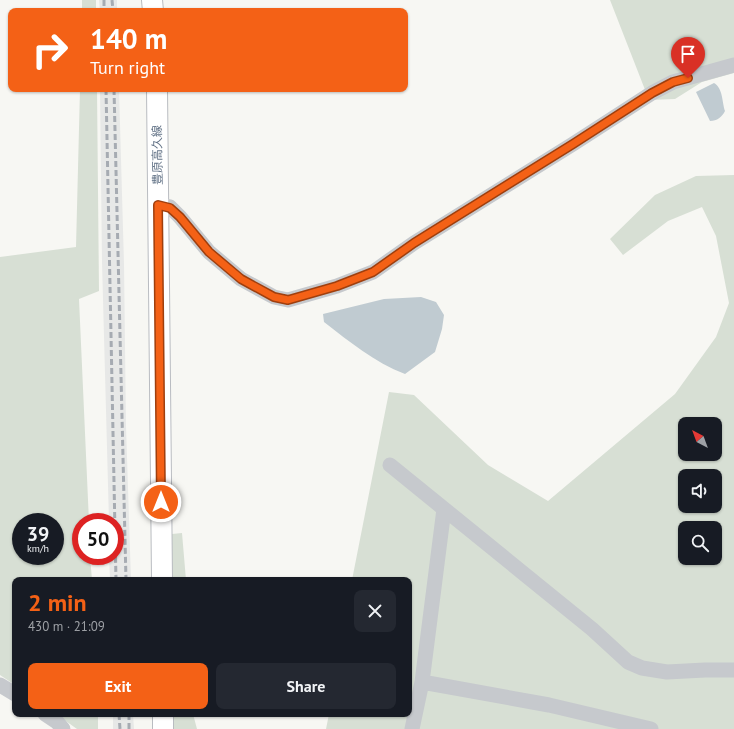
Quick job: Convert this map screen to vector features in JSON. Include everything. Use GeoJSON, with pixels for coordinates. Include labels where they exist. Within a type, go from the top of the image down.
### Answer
{"type":"FeatureCollection","features":[{"type":"Feature","properties":{"kind":"main road","name":"豊原高久線"},"geometry":{"type":"LineString","coordinates":[[157,92],[162,577]]}},
{"type":"Feature","properties":{"kind":"main road"},"geometry":{"type":"LineString","coordinates":[[163,717],[163,729]]}},
{"type":"Feature","properties":{"kind":"street"},"geometry":{"type":"LineString","coordinates":[[158,205],[170,208],[180,217],[209,252],[241,279],[274,297],[288,300],[337,286],[373,272],[414,243],[652,93],[673,82],[734,65]]}},
{"type":"Feature","properties":{"kind":"street"},"geometry":{"type":"LineString","coordinates":[[390,465],[592,629],[628,662],[642,668],[667,672],[734,670]]}},
{"type":"Feature","properties":{"kind":"street"},"geometry":{"type":"LineString","coordinates":[[412,729],[422,682],[444,509]]}},
{"type":"Feature","properties":{"kind":"street"},"geometry":{"type":"LineString","coordinates":[[422,682],[549,706],[651,729]]}},
{"type":"Feature","properties":{"kind":"street"},"geometry":{"type":"LineString","coordinates":[[0,685],[12,692]]}},
{"type":"Feature","properties":{"kind":"street"},"geometry":{"type":"LineString","coordinates":[[50,717],[57,722],[62,729]]}},
{"type":"Feature","properties":{"kind":"shaded area"},"geometry":{"type":"Polygon","coordinates":[[[82,0],[96,0],[96,8],[82,8],[82,0]]]}},
{"type":"Feature","properties":{"kind":"shaded area"},"geometry":{"type":"Polygon","coordinates":[[[99,0],[117,0],[117,8],[100,8],[99,0]]]}},
{"type":"Feature","properties":{"kind":"shaded area"},"geometry":{"type":"Polygon","coordinates":[[[610,0],[734,0],[734,73],[702,82],[675,99],[649,100],[610,0]]]}},
{"type":"Feature","properties":{"kind":"shaded area"},"geometry":{"type":"Polygon","coordinates":[[[714,83],[721,92],[725,111],[719,118],[710,121],[696,92],[714,83]]]}},
{"type":"Feature","properties":{"kind":"shaded area"},"geometry":{"type":"Polygon","coordinates":[[[80,92],[97,92],[99,291],[79,299],[89,513],[72,513],[72,565],[91,565],[92,577],[12,577],[12,683],[0,675],[0,257],[76,247],[80,92]]]}},
{"type":"Feature","properties":{"kind":"shaded area"},"geometry":{"type":"Polygon","coordinates":[[[100,92],[119,92],[124,264],[126,426],[131,577],[110,577],[109,565],[124,565],[124,513],[109,513],[102,262],[100,92]]]}},
{"type":"Feature","properties":{"kind":"shaded area"},"geometry":{"type":"Polygon","coordinates":[[[734,175],[734,729],[326,729],[328,717],[412,717],[412,577],[353,577],[389,392],[414,395],[488,465],[548,501],[675,394],[716,337],[729,303],[716,236],[702,207],[668,221],[623,255],[610,239],[655,195],[696,176],[734,175]]]}},
{"type":"Feature","properties":{"kind":"shaded area"},"geometry":{"type":"Polygon","coordinates":[[[421,297],[436,302],[444,315],[442,329],[435,352],[405,374],[373,358],[324,322],[323,314],[384,299],[421,297]]]}},
{"type":"Feature","properties":{"kind":"shaded area"},"geometry":{"type":"Polygon","coordinates":[[[182,533],[186,577],[171,577],[172,534],[182,533]]]}},
{"type":"Feature","properties":{"kind":"shaded area"},"geometry":{"type":"Polygon","coordinates":[[[60,717],[98,717],[98,729],[77,729],[60,717]]]}},
{"type":"Feature","properties":{"kind":"shaded area"},"geometry":{"type":"Polygon","coordinates":[[[113,717],[133,717],[134,729],[113,729],[113,717]]]}},
{"type":"Feature","properties":{"kind":"shaded area"},"geometry":{"type":"Polygon","coordinates":[[[171,717],[194,717],[197,729],[172,729],[171,717]]]}},
{"type":"Feature","properties":{"kind":"railway"},"geometry":{"type":"LineString","coordinates":[[104,0],[104,8]]}},
{"type":"Feature","properties":{"kind":"railway"},"geometry":{"type":"LineString","coordinates":[[112,0],[113,8]]}},
{"type":"Feature","properties":{"kind":"railway"},"geometry":{"type":"LineString","coordinates":[[106,92],[116,577]]}},
{"type":"Feature","properties":{"kind":"railway"},"geometry":{"type":"LineString","coordinates":[[114,92],[126,577]]}},
{"type":"Feature","properties":{"kind":"railway"},"geometry":{"type":"LineString","coordinates":[[119,717],[120,729]]}},
{"type":"Feature","properties":{"kind":"railway"},"geometry":{"type":"LineString","coordinates":[[129,717],[129,729]]}},
{"type":"Feature","properties":{"kind":"route"},"geometry":{"type":"LineString","coordinates":[[161,502],[158,205],[170,208],[180,217],[209,252],[241,279],[274,297],[288,300],[337,286],[373,272],[414,243],[652,93],[673,82],[688,78]]}}]}
